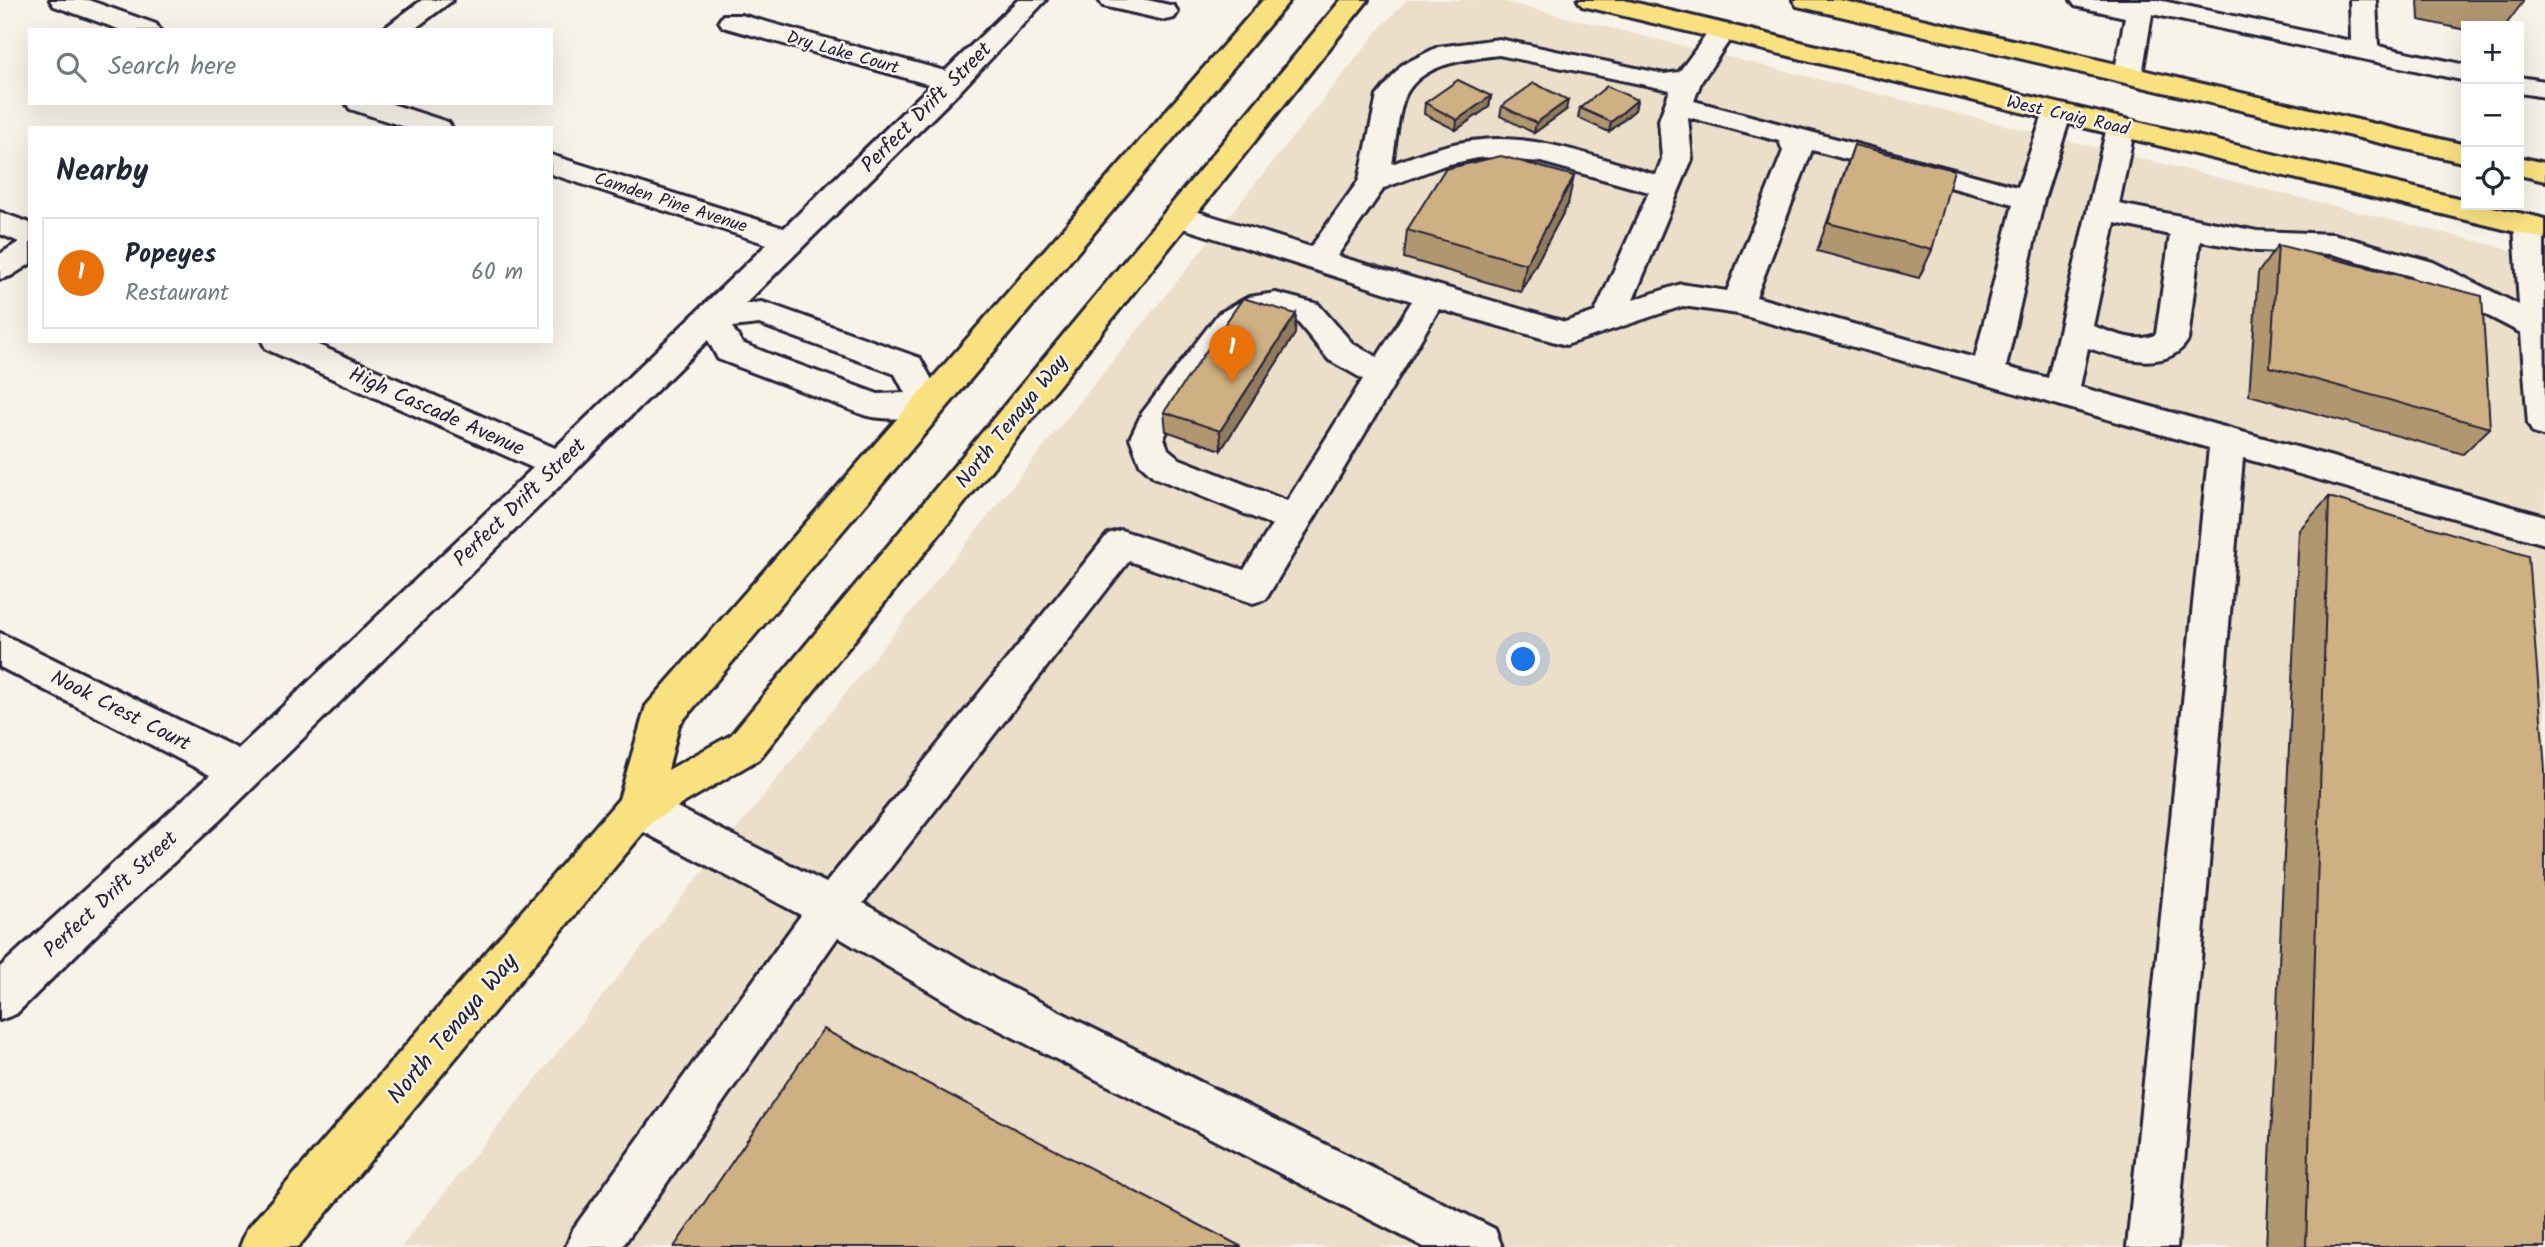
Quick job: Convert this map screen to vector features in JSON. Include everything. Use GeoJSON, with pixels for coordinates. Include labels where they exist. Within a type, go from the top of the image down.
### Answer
{"type":"FeatureCollection","features":[{"type":"Feature","properties":{"kind":"main road","name":"North Tenaya Way"},"geometry":{"type":"LineString","coordinates":[[638,808],[660,718],[1277,0]]}},
{"type":"Feature","properties":{"kind":"main road","name":"North Tenaya Way"},"geometry":{"type":"LineString","coordinates":[[265,1247],[638,808],[745,747],[1354,0]]}},
{"type":"Feature","properties":{"kind":"main road","name":"West Craig Road"},"geometry":{"type":"LineString","coordinates":[[1591,0],[2537,227]]}},
{"type":"Feature","properties":{"kind":"main road"},"geometry":{"type":"LineString","coordinates":[[1819,1],[2461,155]]}},
{"type":"Feature","properties":{"kind":"main road"},"geometry":{"type":"LineString","coordinates":[[2058,112],[2072,95],[2087,92],[2129,99],[2344,151],[2461,156]]}},
{"type":"Feature","properties":{"kind":"main road"},"geometry":{"type":"LineString","coordinates":[[2524,167],[2545,172]]}},
{"type":"Feature","properties":{"kind":"street"},"geometry":{"type":"LineString","coordinates":[[63,0],[141,28]]}},
{"type":"Feature","properties":{"kind":"street"},"geometry":{"type":"LineString","coordinates":[[398,28],[440,0]]}},
{"type":"Feature","properties":{"kind":"street","name":"Perfect Drift Street"},"geometry":{"type":"LineString","coordinates":[[0,998],[242,771],[711,318],[953,82],[1033,0]]}},
{"type":"Feature","properties":{"kind":"street"},"geometry":{"type":"LineString","coordinates":[[1112,0],[1165,12]]}},
{"type":"Feature","properties":{"kind":"street"},"geometry":{"type":"LineString","coordinates":[[2084,0],[2139,5],[2461,72]]}},
{"type":"Feature","properties":{"kind":"street"},"geometry":{"type":"LineString","coordinates":[[2363,0],[2365,51]]}},
{"type":"Feature","properties":{"kind":"street"},"geometry":{"type":"LineString","coordinates":[[2128,75],[2139,5]]}},
{"type":"Feature","properties":{"kind":"street","name":"Dry Lake Court"},"geometry":{"type":"LineString","coordinates":[[732,21],[953,82]]}},
{"type":"Feature","properties":{"kind":"street"},"geometry":{"type":"LineString","coordinates":[[1607,322],[1677,159],[1673,120],[1683,92],[1722,32]]}},
{"type":"Feature","properties":{"kind":"street"},"geometry":{"type":"LineString","coordinates":[[1319,259],[1374,181],[1391,96],[1412,71],[1448,54],[1499,47],[1664,82],[1791,135],[2029,200]]}},
{"type":"Feature","properties":{"kind":"street"},"geometry":{"type":"LineString","coordinates":[[2524,86],[2545,89]]}},
{"type":"Feature","properties":{"kind":"street"},"geometry":{"type":"LineString","coordinates":[[366,105],[432,126]]}},
{"type":"Feature","properties":{"kind":"street"},"geometry":{"type":"LineString","coordinates":[[1988,373],[2029,200],[2058,112]]}},
{"type":"Feature","properties":{"kind":"street"},"geometry":{"type":"LineString","coordinates":[[2062,393],[2121,127]]}},
{"type":"Feature","properties":{"kind":"street"},"geometry":{"type":"LineString","coordinates":[[1738,303],[1798,151],[1791,135]]}},
{"type":"Feature","properties":{"kind":"street"},"geometry":{"type":"LineString","coordinates":[[1374,181],[1453,154],[1496,148],[1549,156],[1666,187]]}},
{"type":"Feature","properties":{"kind":"street","name":"Camden Pine Avenue"},"geometry":{"type":"LineString","coordinates":[[553,164],[790,241]]}},
{"type":"Feature","properties":{"kind":"street"},"geometry":{"type":"LineString","coordinates":[[2102,210],[2257,242],[2333,244],[2422,269],[2537,327]]}},
{"type":"Feature","properties":{"kind":"street"},"geometry":{"type":"LineString","coordinates":[[1178,216],[1431,296],[1566,334],[1681,295],[1738,303],[2545,530]]}},
{"type":"Feature","properties":{"kind":"street"},"geometry":{"type":"LineString","coordinates":[[0,222],[28,234]]}},
{"type":"Feature","properties":{"kind":"street"},"geometry":{"type":"LineString","coordinates":[[2537,227],[2537,327],[2545,424]]}},
{"type":"Feature","properties":{"kind":"street"},"geometry":{"type":"LineString","coordinates":[[2075,332],[2148,351],[2162,349],[2172,340],[2186,229]]}},
{"type":"Feature","properties":{"kind":"street"},"geometry":{"type":"LineString","coordinates":[[0,269],[28,250]]}},
{"type":"Feature","properties":{"kind":"street"},"geometry":{"type":"LineString","coordinates":[[591,1247],[832,909],[1121,544],[1254,588],[1431,296]]}},
{"type":"Feature","properties":{"kind":"street"},"geometry":{"type":"LineString","coordinates":[[1295,519],[1167,468],[1152,455],[1147,438],[1154,422],[1229,322],[1260,305],[1276,304],[1307,312],[1341,352],[1382,374]]}},
{"type":"Feature","properties":{"kind":"street"},"geometry":{"type":"LineString","coordinates":[[761,313],[908,366],[928,404],[876,406],[730,351],[711,318],[761,313]]}},
{"type":"Feature","properties":{"kind":"street"},"geometry":{"type":"LineString","coordinates":[[802,379],[838,341]]}},
{"type":"Feature","properties":{"kind":"street","name":"High Cascade Avenue"},"geometry":{"type":"LineString","coordinates":[[283,343],[558,464]]}},
{"type":"Feature","properties":{"kind":"street"},"geometry":{"type":"LineString","coordinates":[[2152,1247],[2227,440]]}},
{"type":"Feature","properties":{"kind":"street","name":"Nook Crest Court"},"geometry":{"type":"LineString","coordinates":[[0,649],[242,771]]}},
{"type":"Feature","properties":{"kind":"street"},"geometry":{"type":"LineString","coordinates":[[638,808],[832,909],[982,997],[1477,1247]]}},
{"type":"Feature","properties":{"kind":"shaded area"},"geometry":{"type":"Polygon","coordinates":[[[1406,0],[1497,0],[2545,258],[2545,1247],[401,1247],[1377,32],[1406,0]]]}},
{"type":"Feature","properties":{"kind":"building"},"geometry":{"type":"Polygon","coordinates":[[[1458,80],[1491,96],[1457,120],[1425,103],[1458,80]]]}},
{"type":"Feature","properties":{"kind":"building"},"geometry":{"type":"Polygon","coordinates":[[[1534,83],[1568,100],[1536,123],[1502,106],[1534,83]]]}},
{"type":"Feature","properties":{"kind":"building"},"geometry":{"type":"Polygon","coordinates":[[[1607,86],[1637,100],[1611,122],[1580,108],[1607,86]]]}},
{"type":"Feature","properties":{"kind":"building"},"geometry":{"type":"Polygon","coordinates":[[[1854,145],[1954,170],[1932,250],[1828,223],[1854,145]]]}},
{"type":"Feature","properties":{"kind":"building"},"geometry":{"type":"Polygon","coordinates":[[[1501,156],[1574,176],[1526,264],[1407,230],[1445,169],[1501,156]]]}},
{"type":"Feature","properties":{"kind":"building"},"geometry":{"type":"Polygon","coordinates":[[[2278,245],[2482,296],[2490,428],[2270,367],[2278,245]]]}},
{"type":"Feature","properties":{"kind":"building"},"geometry":{"type":"Polygon","coordinates":[[[1243,298],[1296,314],[1220,431],[1164,412],[1243,298]]]}},
{"type":"Feature","properties":{"kind":"building"},"geometry":{"type":"Polygon","coordinates":[[[2329,497],[2528,556],[2545,769],[2545,1247],[2306,1247],[2329,497]]]}},
{"type":"Feature","properties":{"kind":"building"},"geometry":{"type":"Polygon","coordinates":[[[823,1029],[1242,1247],[674,1247],[823,1029]]]}},
{"type":"Feature","properties":{"kind":"place","name":"Popeyes"},"geometry":{"type":"Point","coordinates":[1232,383]}}]}
